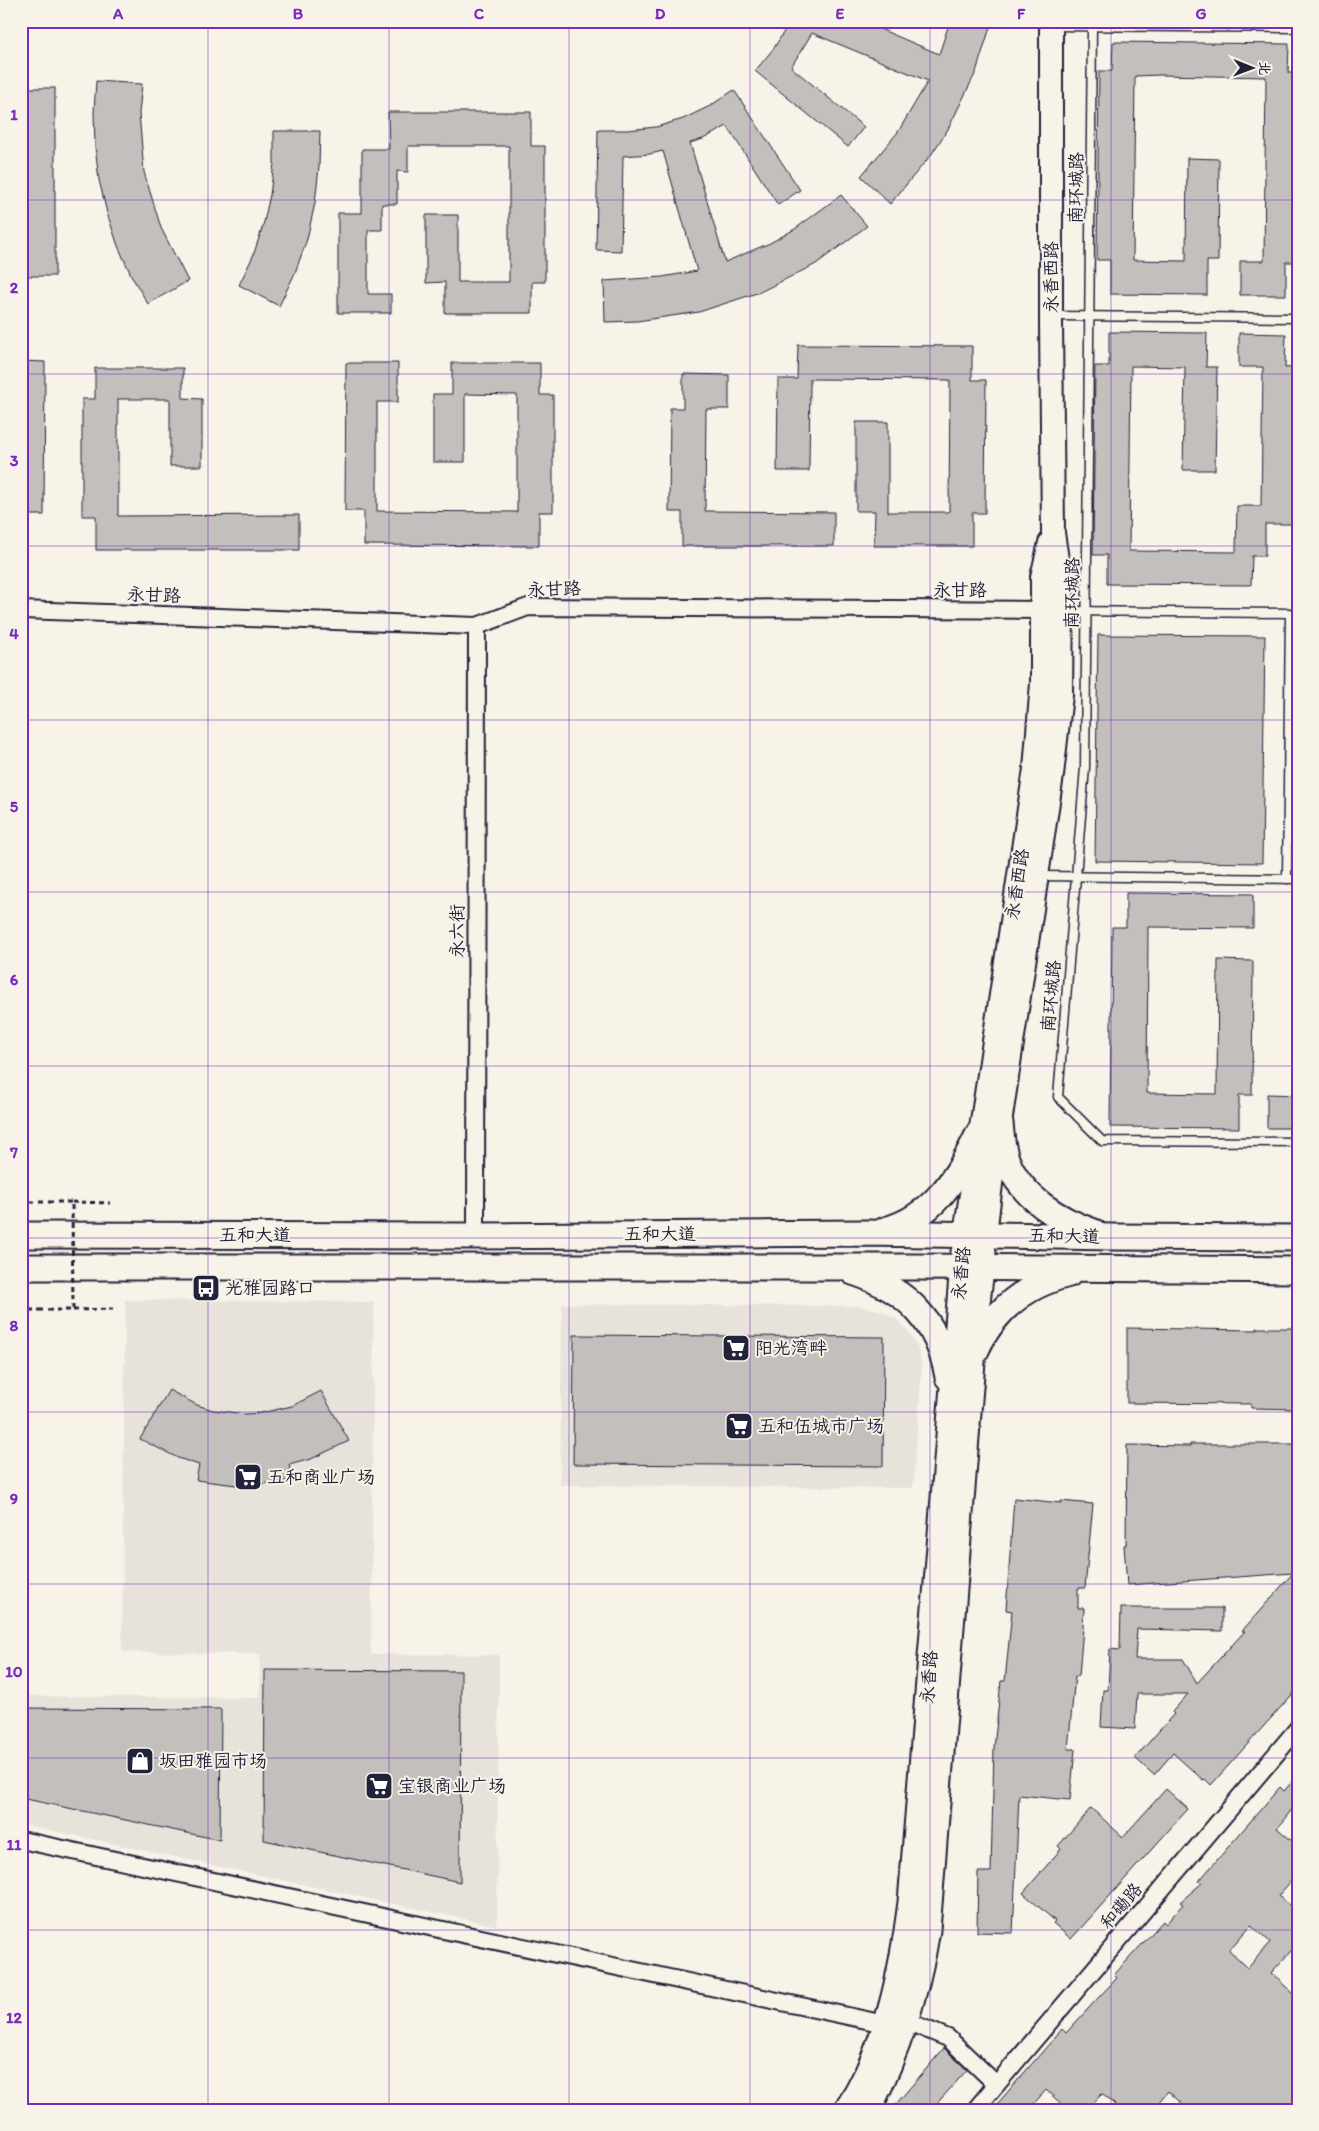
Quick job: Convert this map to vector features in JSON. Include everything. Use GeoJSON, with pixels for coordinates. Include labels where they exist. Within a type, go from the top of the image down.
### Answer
{"type":"FeatureCollection","features":[{"type":"Feature","properties":{"kind":"main road","name":"永香西路"},"geometry":{"type":"LineString","coordinates":[[975,1234],[1035,769],[1052,610],[1062,593],[1053,532],[1051,24]]}},
{"type":"Feature","properties":{"kind":"main road","name":"永香西路"},"geometry":{"type":"LineString","coordinates":[[989,1128],[1037,876],[1058,734],[1060,695],[1052,610]]}},
{"type":"Feature","properties":{"kind":"main road"},"geometry":{"type":"LineString","coordinates":[[865,1233],[904,1225],[931,1206],[956,1177],[989,1128],[1002,1147],[1014,1177],[1025,1190],[1061,1218],[1076,1226],[1113,1237],[1104,1268],[1041,1282],[1007,1304],[984,1334],[976,1350],[972,1367]]}},
{"type":"Feature","properties":{"kind":"main road"},"geometry":{"type":"LineString","coordinates":[[829,1233],[831,1267],[877,1282],[894,1290],[910,1302],[923,1316],[938,1345],[947,1372],[951,1397]]}},
{"type":"Feature","properties":{"kind":"main road","name":"五和大道"},"geometry":{"type":"LineString","coordinates":[[21,1235],[476,1236],[865,1233],[1298,1238]]}},
{"type":"Feature","properties":{"kind":"main road","name":"永香路"},"geometry":{"type":"LineString","coordinates":[[868,2110],[894,2055],[896,2023],[911,1902],[951,1397],[972,1268],[975,1234]]}},
{"type":"Feature","properties":{"kind":"main road","name":"五和大道"},"geometry":{"type":"LineString","coordinates":[[21,1267],[831,1267],[1298,1270]]}},
{"type":"Feature","properties":{"kind":"main road","name":"永香路"},"geometry":{"type":"LineString","coordinates":[[847,2110],[896,2023],[920,1970],[927,1930],[972,1367],[972,1268]]}},
{"type":"Feature","properties":{"kind":"street","name":"永甘路"},"geometry":{"type":"LineString","coordinates":[[21,610],[477,626],[528,607],[1052,610]]}},
{"type":"Feature","properties":{"kind":"street","name":"永六街"},"geometry":{"type":"LineString","coordinates":[[476,1236],[477,626]]}},
{"type":"Feature","properties":{"kind":"street","name":"和磡路"},"geometry":{"type":"LineString","coordinates":[[975,2110],[1298,1728]]}},
{"type":"Feature","properties":{"kind":"street"},"geometry":{"type":"LineString","coordinates":[[21,1840],[896,2023],[948,2038],[996,2084]]}},
{"type":"Feature","properties":{"kind":"lane"},"geometry":{"type":"LineString","coordinates":[[1051,24],[1298,28]]}},
{"type":"Feature","properties":{"kind":"lane","name":"南环城路"},"geometry":{"type":"LineString","coordinates":[[1092,26],[1085,767],[1058,1097],[1102,1141],[1298,1142]]}},
{"type":"Feature","properties":{"kind":"lane"},"geometry":{"type":"LineString","coordinates":[[1051,316],[1298,318]]}},
{"type":"Feature","properties":{"kind":"lane"},"geometry":{"type":"LineString","coordinates":[[1052,610],[1290,613],[1287,879]]}},
{"type":"Feature","properties":{"kind":"lane"},"geometry":{"type":"LineString","coordinates":[[1037,876],[1298,879]]}},
{"type":"Feature","properties":{"kind":"path"},"geometry":{"type":"LineString","coordinates":[[21,1202],[110,1203]]}},
{"type":"Feature","properties":{"kind":"path"},"geometry":{"type":"LineString","coordinates":[[72,1202],[73,1310]]}},
{"type":"Feature","properties":{"kind":"path"},"geometry":{"type":"LineString","coordinates":[[21,1310],[113,1309]]}},
{"type":"Feature","properties":{"kind":"shaded area"},"geometry":{"type":"Polygon","coordinates":[[[125,1300],[374,1302],[371,1654],[499,1655],[497,1926],[21,1824],[21,1696],[260,1698],[260,1654],[122,1652],[125,1300]]]}},
{"type":"Feature","properties":{"kind":"shaded area","name":"五和伍城市广场"},"geometry":{"type":"Polygon","coordinates":[[[562,1304],[860,1306],[879,1310],[895,1318],[909,1331],[918,1348],[922,1366],[913,1488],[560,1485],[562,1304]]]}},
{"type":"Feature","properties":{"kind":"building"},"geometry":{"type":"Polygon","coordinates":[[[786,21],[861,21],[939,54],[950,21],[992,21],[976,72],[948,129],[931,155],[890,204],[861,176],[898,132],[928,81],[812,33],[791,67],[864,127],[848,147],[755,71],[774,48],[789,23],[786,21]]]}},
{"type":"Feature","properties":{"kind":"building"},"geometry":{"type":"Polygon","coordinates":[[[1113,42],[1289,44],[1288,73],[1298,73],[1298,262],[1286,262],[1286,295],[1240,295],[1240,261],[1264,261],[1266,77],[1160,75],[1135,76],[1133,260],[1186,261],[1187,158],[1219,159],[1218,261],[1207,261],[1207,295],[1110,294],[1110,260],[1097,260],[1099,71],[1112,71],[1113,42]]]}},
{"type":"Feature","properties":{"kind":"building"},"geometry":{"type":"Polygon","coordinates":[[[96,81],[142,84],[139,113],[144,172],[161,228],[188,281],[148,304],[132,277],[118,246],[99,180],[95,146],[94,112],[96,81]]]}},
{"type":"Feature","properties":{"kind":"building"},"geometry":{"type":"Polygon","coordinates":[[[21,88],[55,88],[55,276],[21,276],[21,88]]]}},
{"type":"Feature","properties":{"kind":"building"},"geometry":{"type":"Polygon","coordinates":[[[734,90],[800,190],[778,205],[727,126],[703,139],[690,143],[725,262],[770,243],[795,229],[841,195],[867,226],[816,264],[760,292],[699,312],[637,321],[605,322],[604,281],[662,277],[697,271],[663,151],[623,156],[621,251],[596,250],[598,130],[656,127],[683,119],[710,106],[734,90]]]}},
{"type":"Feature","properties":{"kind":"building"},"geometry":{"type":"Polygon","coordinates":[[[388,112],[531,112],[531,146],[545,146],[545,282],[532,282],[532,313],[445,313],[445,282],[426,283],[426,215],[458,215],[458,282],[509,282],[509,146],[408,146],[408,172],[397,171],[397,204],[382,204],[382,230],[368,230],[368,294],[391,294],[391,313],[338,313],[338,213],[362,213],[362,149],[389,149],[388,112]]]}},
{"type":"Feature","properties":{"kind":"building"},"geometry":{"type":"Polygon","coordinates":[[[274,131],[320,131],[315,203],[307,239],[295,273],[279,306],[239,285],[253,256],[263,226],[270,195],[274,163],[274,131]]]}},
{"type":"Feature","properties":{"kind":"building"},"geometry":{"type":"Polygon","coordinates":[[[1109,332],[1207,333],[1206,367],[1217,367],[1215,470],[1183,470],[1185,367],[1131,366],[1129,551],[1236,552],[1237,506],[1261,506],[1263,367],[1239,367],[1239,333],[1286,334],[1285,368],[1298,367],[1297,524],[1265,524],[1265,556],[1252,556],[1251,585],[1107,584],[1107,555],[1093,555],[1095,366],[1109,366],[1109,332]]]}},
{"type":"Feature","properties":{"kind":"building"},"geometry":{"type":"Polygon","coordinates":[[[798,345],[972,346],[972,380],[986,380],[985,513],[972,513],[972,546],[874,546],[875,511],[856,511],[856,422],[888,422],[888,512],[949,512],[950,380],[810,379],[809,471],[777,471],[778,379],[797,379],[798,345]]]}},
{"type":"Feature","properties":{"kind":"building"},"geometry":{"type":"Polygon","coordinates":[[[21,361],[45,362],[44,515],[21,515],[21,361]]]}},
{"type":"Feature","properties":{"kind":"building"},"geometry":{"type":"Polygon","coordinates":[[[346,363],[398,363],[398,402],[377,402],[377,511],[517,512],[517,395],[465,394],[465,462],[433,462],[433,394],[452,394],[452,363],[540,363],[540,395],[553,395],[553,512],[539,512],[539,546],[364,545],[364,511],[345,511],[346,363]]]}},
{"type":"Feature","properties":{"kind":"building"},"geometry":{"type":"Polygon","coordinates":[[[95,368],[183,368],[183,398],[202,399],[202,466],[170,466],[170,399],[118,399],[118,516],[299,515],[299,550],[96,550],[96,516],[82,516],[82,399],[95,399],[95,368]]]}},
{"type":"Feature","properties":{"kind":"building"},"geometry":{"type":"Polygon","coordinates":[[[683,374],[729,375],[729,409],[706,409],[705,511],[834,512],[834,546],[682,546],[682,512],[669,512],[670,408],[683,408],[683,374]]]}},
{"type":"Feature","properties":{"kind":"building"},"geometry":{"type":"Polygon","coordinates":[[[1098,635],[1265,636],[1262,863],[1095,861],[1098,635]]]}},
{"type":"Feature","properties":{"kind":"building"},"geometry":{"type":"Polygon","coordinates":[[[1126,893],[1253,894],[1253,928],[1148,927],[1147,1093],[1217,1094],[1218,960],[1253,961],[1252,1095],[1239,1095],[1239,1128],[1110,1127],[1112,927],[1126,927],[1126,893]]]}},
{"type":"Feature","properties":{"kind":"building"},"geometry":{"type":"Polygon","coordinates":[[[1267,1094],[1298,1095],[1298,1128],[1267,1128],[1267,1094]]]}},
{"type":"Feature","properties":{"kind":"building"},"geometry":{"type":"Polygon","coordinates":[[[1127,1328],[1257,1330],[1257,1328],[1298,1328],[1298,1409],[1251,1408],[1251,1404],[1127,1403],[1127,1328]]]}},
{"type":"Feature","properties":{"kind":"building","name":"五和伍城市广场"},"geometry":{"type":"Polygon","coordinates":[[[574,1335],[884,1337],[883,1466],[573,1464],[574,1335]]]}},
{"type":"Feature","properties":{"kind":"building"},"geometry":{"type":"Polygon","coordinates":[[[169,1390],[197,1405],[213,1410],[245,1414],[261,1413],[292,1406],[321,1391],[349,1441],[311,1459],[289,1465],[293,1480],[244,1486],[196,1480],[199,1465],[178,1458],[140,1439],[169,1390]]]}},
{"type":"Feature","properties":{"kind":"building"},"geometry":{"type":"Polygon","coordinates":[[[1190,1444],[1298,1444],[1298,1688],[1211,1785],[1173,1753],[1154,1775],[1135,1758],[1174,1714],[1172,1712],[1188,1694],[1137,1694],[1135,1729],[1101,1727],[1103,1690],[1108,1690],[1110,1649],[1120,1650],[1121,1608],[1222,1608],[1222,1631],[1137,1629],[1135,1659],[1183,1659],[1197,1683],[1245,1631],[1242,1631],[1293,1573],[1127,1585],[1124,1545],[1126,1545],[1127,1445],[1190,1446],[1190,1444]]]}},
{"type":"Feature","properties":{"kind":"building"},"geometry":{"type":"Polygon","coordinates":[[[1014,1498],[1093,1504],[1085,1588],[1078,1588],[1078,1608],[1084,1608],[1083,1628],[1079,1676],[1075,1676],[1068,1749],[1075,1749],[1070,1800],[1019,1795],[1013,1933],[977,1932],[978,1872],[991,1872],[994,1748],[1001,1681],[1005,1681],[1012,1611],[1006,1610],[1014,1498]]]}},
{"type":"Feature","properties":{"kind":"building","name":"宝银商业广场"},"geometry":{"type":"Polygon","coordinates":[[[265,1670],[461,1671],[460,1882],[264,1840],[265,1670]]]}},
{"type":"Feature","properties":{"kind":"building","name":"坂田雅园市场"},"geometry":{"type":"Polygon","coordinates":[[[21,1708],[221,1709],[220,1840],[21,1798],[21,1708]]]}},
{"type":"Feature","properties":{"kind":"building"},"geometry":{"type":"Polygon","coordinates":[[[1298,1775],[1298,1802],[1277,1828],[1298,1846],[1298,1873],[1278,1896],[1298,1911],[1298,1943],[1271,1973],[1298,1998],[1298,2110],[1189,2110],[1168,2091],[1152,2110],[1121,2110],[1102,2094],[1086,2110],[1068,2110],[1046,2090],[1028,2110],[992,2110],[1062,2029],[1066,2033],[1117,1978],[1114,1975],[1163,1921],[1166,1924],[1183,1904],[1180,1902],[1202,1883],[1199,1881],[1280,1787],[1284,1791],[1298,1775]],[[1251,1925],[1229,1950],[1248,1968],[1270,1942],[1251,1925]]]}},
{"type":"Feature","properties":{"kind":"building"},"geometry":{"type":"Polygon","coordinates":[[[1166,1789],[1188,1809],[1071,1939],[1053,1923],[1055,1921],[1023,1893],[1061,1849],[1058,1846],[1091,1808],[1123,1837],[1166,1789]]]}},
{"type":"Feature","properties":{"kind":"building"},"geometry":{"type":"Polygon","coordinates":[[[944,2048],[967,2070],[931,2110],[891,2110],[944,2048]]]}},
{"type":"Feature","properties":{"kind":"place","name":"光雅园路口"},"geometry":{"type":"Point","coordinates":[206,1288]}},
{"type":"Feature","properties":{"kind":"place","name":"阳光湾畔"},"geometry":{"type":"Point","coordinates":[736,1348]}},
{"type":"Feature","properties":{"kind":"place","name":"五和伍城市广场"},"geometry":{"type":"Point","coordinates":[739,1426]}},
{"type":"Feature","properties":{"kind":"place","name":"五和商业广场"},"geometry":{"type":"Point","coordinates":[248,1477]}},
{"type":"Feature","properties":{"kind":"place","name":"坂田雅园市场"},"geometry":{"type":"Point","coordinates":[140,1761]}},
{"type":"Feature","properties":{"kind":"place","name":"宝银商业广场"},"geometry":{"type":"Point","coordinates":[379,1786]}}]}
